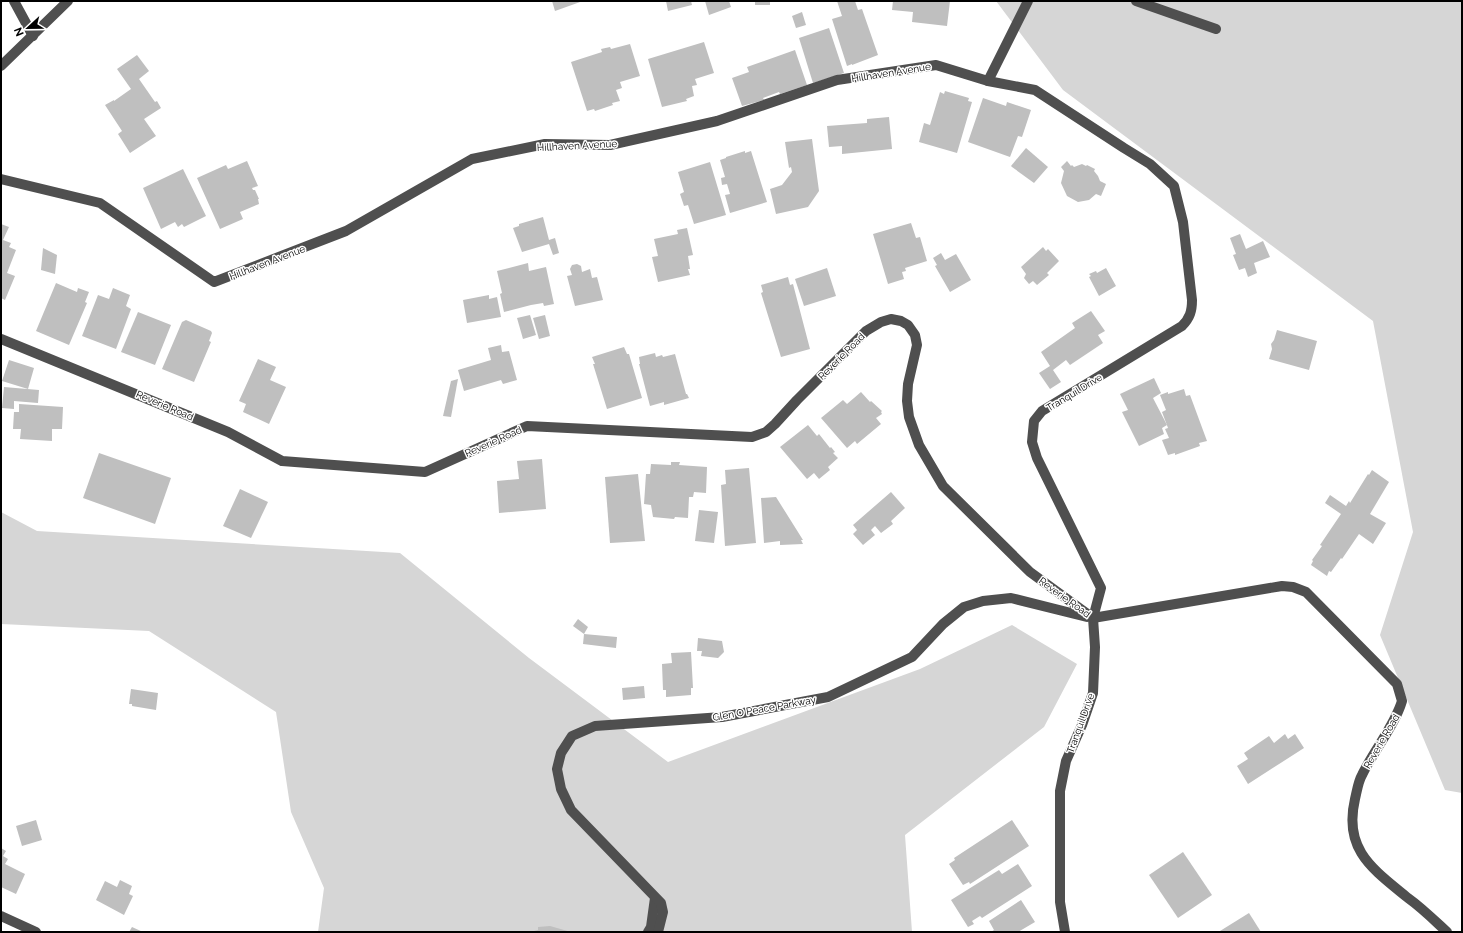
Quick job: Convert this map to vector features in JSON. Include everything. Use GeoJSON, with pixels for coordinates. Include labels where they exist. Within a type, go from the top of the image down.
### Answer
{"type":"FeatureCollection","features":[{"type":"Feature","properties":{"kind":"street"},"geometry":{"type":"LineString","coordinates":[[14,1],[33,36]]}},
{"type":"Feature","properties":{"kind":"street"},"geometry":{"type":"LineString","coordinates":[[1,66],[68,1]]}},
{"type":"Feature","properties":{"kind":"street"},"geometry":{"type":"LineString","coordinates":[[988,81],[1028,1]]}},
{"type":"Feature","properties":{"kind":"street"},"geometry":{"type":"LineString","coordinates":[[1136,1],[1216,29]]}},
{"type":"Feature","properties":{"kind":"street","name":"Hillhaven Avenue"},"geometry":{"type":"LineString","coordinates":[[1,179],[100,203],[214,282],[346,231],[472,159],[546,144],[610,145],[717,121],[837,80],[936,65],[988,81]]}},
{"type":"Feature","properties":{"kind":"street","name":"Tranquil Drive"},"geometry":{"type":"LineString","coordinates":[[988,81],[1035,90],[1150,164],[1174,186],[1183,222],[1192,300],[1192,310],[1189,319],[1173,333],[1042,411],[1034,421],[1032,442],[1037,458],[1101,588],[1093,618],[1095,647],[1093,693],[1082,725],[1066,761],[1060,791],[1060,902],[1065,932]]}},
{"type":"Feature","properties":{"kind":"street","name":"Reverie Road"},"geometry":{"type":"LineString","coordinates":[[1,339],[228,432],[282,461],[425,472],[527,426],[752,437],[766,432],[775,424],[866,331],[886,321],[901,321],[908,325],[915,335],[917,346],[908,384],[907,401],[909,417],[919,445],[943,486],[1030,572],[1093,618],[1282,586],[1293,586],[1306,592],[1397,684],[1402,696],[1402,701],[1395,718],[1361,777],[1354,804],[1354,836],[1358,848],[1364,858],[1384,878],[1423,909],[1447,932]]}},
{"type":"Feature","properties":{"kind":"street","name":"Glen O Peace Parkway"},"geometry":{"type":"LineString","coordinates":[[658,932],[663,912],[661,903],[571,810],[561,789],[557,769],[561,753],[572,736],[595,726],[722,717],[828,697],[912,657],[943,624],[964,607],[983,601],[1011,598],[1093,618]]}},
{"type":"Feature","properties":{"kind":"street"},"geometry":{"type":"LineString","coordinates":[[648,932],[656,898]]}},
{"type":"Feature","properties":{"kind":"street"},"geometry":{"type":"LineString","coordinates":[[1,916],[36,932]]}},
{"type":"Feature","properties":{"kind":"shaded area"},"geometry":{"type":"Polygon","coordinates":[[[996,1],[1462,1],[1462,793],[1445,790],[1380,635],[1413,532],[1373,321],[1063,90],[996,1]]]}},
{"type":"Feature","properties":{"kind":"shaded area"},"geometry":{"type":"Polygon","coordinates":[[[1,512],[37,531],[400,553],[529,658],[668,762],[920,669],[1012,625],[1077,664],[1044,727],[905,835],[912,932],[318,932],[324,888],[291,812],[276,712],[149,631],[1,624],[1,512]]]}},
{"type":"Feature","properties":{"kind":"building"},"geometry":{"type":"Polygon","coordinates":[[[552,1],[583,1],[555,11],[552,1]]]}},
{"type":"Feature","properties":{"kind":"building"},"geometry":{"type":"Polygon","coordinates":[[[666,1],[691,1],[692,5],[668,11],[666,1]]]}},
{"type":"Feature","properties":{"kind":"building"},"geometry":{"type":"Polygon","coordinates":[[[705,1],[729,1],[731,7],[709,15],[705,1]]]}},
{"type":"Feature","properties":{"kind":"building"},"geometry":{"type":"Polygon","coordinates":[[[755,1],[770,1],[770,5],[755,5],[755,1]]]}},
{"type":"Feature","properties":{"kind":"building"},"geometry":{"type":"Polygon","coordinates":[[[837,1],[855,1],[858,10],[862,9],[878,55],[847,66],[832,19],[842,16],[837,1]]]}},
{"type":"Feature","properties":{"kind":"building"},"geometry":{"type":"Polygon","coordinates":[[[893,1],[950,1],[947,26],[912,22],[913,12],[892,10],[893,1]]]}},
{"type":"Feature","properties":{"kind":"building"},"geometry":{"type":"Polygon","coordinates":[[[802,12],[806,25],[796,28],[792,16],[802,12]]]}},
{"type":"Feature","properties":{"kind":"building"},"geometry":{"type":"Polygon","coordinates":[[[829,28],[844,73],[813,83],[799,38],[829,28]]]}},
{"type":"Feature","properties":{"kind":"building"},"geometry":{"type":"Polygon","coordinates":[[[704,42],[714,73],[695,79],[697,85],[692,86],[694,96],[686,99],[687,101],[662,107],[648,59],[704,42]]]}},
{"type":"Feature","properties":{"kind":"building"},"geometry":{"type":"Polygon","coordinates":[[[630,44],[640,76],[620,82],[622,88],[616,90],[620,101],[595,111],[594,109],[587,111],[571,62],[602,52],[601,49],[610,47],[611,49],[630,44]]]}},
{"type":"Feature","properties":{"kind":"building"},"geometry":{"type":"Polygon","coordinates":[[[795,50],[807,85],[780,94],[779,92],[763,98],[764,100],[742,106],[732,78],[749,72],[747,67],[795,50]]]}},
{"type":"Feature","properties":{"kind":"building"},"geometry":{"type":"Polygon","coordinates":[[[137,55],[149,71],[139,79],[161,108],[144,119],[156,136],[130,153],[118,134],[122,131],[105,105],[114,101],[131,89],[117,69],[137,55]]]}},
{"type":"Feature","properties":{"kind":"building"},"geometry":{"type":"Polygon","coordinates":[[[945,91],[969,98],[968,101],[972,102],[957,153],[919,142],[924,123],[930,125],[940,92],[944,94],[945,91]]]}},
{"type":"Feature","properties":{"kind":"building"},"geometry":{"type":"Polygon","coordinates":[[[983,98],[1006,106],[1007,102],[1031,110],[1022,137],[1018,136],[1010,157],[968,142],[983,98]]]}},
{"type":"Feature","properties":{"kind":"building"},"geometry":{"type":"Polygon","coordinates":[[[889,117],[892,149],[842,154],[842,146],[829,147],[827,126],[867,123],[867,119],[889,117]]]}},
{"type":"Feature","properties":{"kind":"building"},"geometry":{"type":"Polygon","coordinates":[[[812,139],[819,191],[808,207],[776,214],[770,189],[782,185],[792,172],[791,167],[789,168],[785,142],[812,139]]]}},
{"type":"Feature","properties":{"kind":"building"},"geometry":{"type":"Polygon","coordinates":[[[1026,148],[1048,167],[1034,183],[1011,166],[1026,148]]]}},
{"type":"Feature","properties":{"kind":"building"},"geometry":{"type":"Polygon","coordinates":[[[745,151],[745,153],[751,151],[767,202],[730,213],[725,195],[730,194],[727,184],[722,185],[721,178],[725,177],[720,160],[745,151]]]}},
{"type":"Feature","properties":{"kind":"building"},"geometry":{"type":"Polygon","coordinates":[[[247,161],[258,186],[252,188],[255,190],[259,199],[259,204],[240,212],[243,219],[220,229],[197,178],[226,165],[228,169],[247,161]]]}},
{"type":"Feature","properties":{"kind":"building"},"geometry":{"type":"Polygon","coordinates":[[[1067,161],[1074,167],[1082,164],[1095,169],[1094,171],[1100,181],[1106,184],[1101,196],[1096,194],[1089,200],[1078,202],[1067,196],[1061,183],[1064,171],[1061,167],[1067,161]]]}},
{"type":"Feature","properties":{"kind":"building"},"geometry":{"type":"Polygon","coordinates":[[[710,162],[726,215],[694,224],[688,205],[684,206],[680,194],[684,192],[678,172],[710,162]]]}},
{"type":"Feature","properties":{"kind":"building"},"geometry":{"type":"Polygon","coordinates":[[[183,169],[206,216],[184,227],[182,224],[178,227],[175,222],[161,229],[143,188],[183,169]]]}},
{"type":"Feature","properties":{"kind":"building"},"geometry":{"type":"Polygon","coordinates":[[[543,217],[549,240],[555,238],[559,253],[553,255],[549,244],[522,252],[513,228],[519,226],[519,224],[543,217]]]}},
{"type":"Feature","properties":{"kind":"building"},"geometry":{"type":"Polygon","coordinates":[[[911,223],[916,238],[920,237],[927,261],[905,268],[906,271],[902,272],[904,279],[888,284],[873,234],[911,223]]]}},
{"type":"Feature","properties":{"kind":"building"},"geometry":{"type":"Polygon","coordinates":[[[1,224],[9,227],[3,240],[11,243],[9,247],[16,250],[7,273],[15,276],[5,300],[1,298],[1,224]]]}},
{"type":"Feature","properties":{"kind":"building"},"geometry":{"type":"Polygon","coordinates":[[[687,228],[693,255],[688,256],[690,269],[688,269],[690,275],[658,282],[652,257],[658,256],[654,239],[678,234],[677,230],[687,228]]]}},
{"type":"Feature","properties":{"kind":"building"},"geometry":{"type":"Polygon","coordinates":[[[1240,234],[1246,249],[1263,241],[1270,257],[1254,263],[1257,273],[1248,277],[1245,268],[1239,270],[1233,255],[1236,254],[1230,238],[1240,234]]]}},
{"type":"Feature","properties":{"kind":"building"},"geometry":{"type":"Polygon","coordinates":[[[1043,247],[1046,251],[1048,249],[1059,261],[1047,273],[1049,275],[1037,285],[1033,281],[1029,284],[1024,278],[1026,274],[1021,267],[1043,247]]]}},
{"type":"Feature","properties":{"kind":"building"},"geometry":{"type":"Polygon","coordinates":[[[43,248],[57,255],[55,274],[41,270],[43,248]]]}},
{"type":"Feature","properties":{"kind":"building"},"geometry":{"type":"Polygon","coordinates":[[[941,253],[945,260],[956,254],[971,280],[950,292],[935,266],[937,265],[933,258],[941,253]]]}},
{"type":"Feature","properties":{"kind":"building"},"geometry":{"type":"Polygon","coordinates":[[[528,263],[529,271],[546,267],[554,304],[544,306],[543,303],[504,312],[500,294],[502,293],[497,271],[528,263]]]}},
{"type":"Feature","properties":{"kind":"building"},"geometry":{"type":"Polygon","coordinates":[[[577,264],[581,266],[582,272],[590,269],[592,278],[597,277],[603,300],[575,306],[567,276],[572,275],[570,269],[572,265],[577,264]]]}},
{"type":"Feature","properties":{"kind":"building"},"geometry":{"type":"Polygon","coordinates":[[[827,268],[836,296],[804,306],[795,279],[827,268]]]}},
{"type":"Feature","properties":{"kind":"building"},"geometry":{"type":"Polygon","coordinates":[[[1106,268],[1116,286],[1099,296],[1089,277],[1091,276],[1089,274],[1096,271],[1097,273],[1106,268]]]}},
{"type":"Feature","properties":{"kind":"building"},"geometry":{"type":"Polygon","coordinates":[[[788,277],[790,285],[793,284],[810,349],[781,357],[761,293],[763,292],[761,285],[788,277]]]}},
{"type":"Feature","properties":{"kind":"building"},"geometry":{"type":"Polygon","coordinates":[[[56,283],[77,292],[78,288],[89,292],[85,302],[87,303],[69,345],[36,331],[56,283]]]}},
{"type":"Feature","properties":{"kind":"building"},"geometry":{"type":"Polygon","coordinates":[[[113,288],[130,295],[126,306],[131,309],[116,349],[82,336],[98,295],[109,299],[113,288]]]}},
{"type":"Feature","properties":{"kind":"building"},"geometry":{"type":"Polygon","coordinates":[[[489,295],[489,299],[497,297],[501,317],[467,323],[463,300],[489,295]]]}},
{"type":"Feature","properties":{"kind":"building"},"geometry":{"type":"Polygon","coordinates":[[[1091,311],[1105,331],[1098,335],[1103,343],[1070,365],[1066,360],[1053,370],[1061,382],[1050,389],[1039,373],[1050,366],[1041,352],[1075,328],[1072,323],[1091,311]]]}},
{"type":"Feature","properties":{"kind":"building"},"geometry":{"type":"Polygon","coordinates":[[[138,312],[171,325],[155,365],[121,352],[138,312]]]}},
{"type":"Feature","properties":{"kind":"building"},"geometry":{"type":"Polygon","coordinates":[[[530,315],[536,335],[523,339],[517,318],[530,315]]]}},
{"type":"Feature","properties":{"kind":"building"},"geometry":{"type":"Polygon","coordinates":[[[545,315],[550,336],[539,339],[533,318],[545,315]]]}},
{"type":"Feature","properties":{"kind":"building"},"geometry":{"type":"Polygon","coordinates":[[[186,320],[211,331],[212,333],[209,341],[211,342],[194,382],[162,369],[182,322],[186,320]]]}},
{"type":"Feature","properties":{"kind":"building"},"geometry":{"type":"Polygon","coordinates":[[[1277,330],[1317,341],[1309,370],[1269,359],[1272,349],[1271,344],[1277,330]]]}},
{"type":"Feature","properties":{"kind":"building"},"geometry":{"type":"Polygon","coordinates":[[[501,345],[502,352],[509,351],[517,380],[503,384],[501,380],[464,391],[458,370],[491,360],[488,348],[501,345]]]}},
{"type":"Feature","properties":{"kind":"building"},"geometry":{"type":"Polygon","coordinates":[[[624,347],[627,354],[629,354],[642,398],[607,409],[592,357],[624,347]]]}},
{"type":"Feature","properties":{"kind":"building"},"geometry":{"type":"Polygon","coordinates":[[[655,353],[656,357],[675,354],[686,394],[689,398],[664,405],[664,402],[650,406],[639,364],[639,357],[655,353]]]}},
{"type":"Feature","properties":{"kind":"building"},"geometry":{"type":"Polygon","coordinates":[[[258,359],[276,367],[270,380],[286,387],[269,424],[243,412],[246,404],[239,401],[258,359]]]}},
{"type":"Feature","properties":{"kind":"building"},"geometry":{"type":"Polygon","coordinates":[[[9,360],[34,368],[28,389],[2,381],[9,360]]]}},
{"type":"Feature","properties":{"kind":"building"},"geometry":{"type":"Polygon","coordinates":[[[1154,378],[1161,393],[1153,398],[1167,425],[1162,428],[1164,434],[1139,446],[1122,412],[1128,410],[1120,394],[1154,378]]]}},
{"type":"Feature","properties":{"kind":"building"},"geometry":{"type":"Polygon","coordinates":[[[458,379],[451,417],[443,416],[451,381],[458,379]]]}},
{"type":"Feature","properties":{"kind":"building"},"geometry":{"type":"Polygon","coordinates":[[[4,387],[39,390],[38,403],[14,401],[14,409],[2,408],[4,387]]]}},
{"type":"Feature","properties":{"kind":"building"},"geometry":{"type":"Polygon","coordinates":[[[1184,389],[1186,396],[1190,395],[1207,441],[1199,443],[1200,446],[1175,455],[1175,453],[1168,455],[1162,440],[1169,438],[1165,429],[1168,428],[1162,412],[1166,410],[1160,395],[1184,389]]]}},
{"type":"Feature","properties":{"kind":"building"},"geometry":{"type":"Polygon","coordinates":[[[861,392],[870,402],[871,401],[882,411],[882,414],[876,418],[881,424],[857,444],[855,441],[847,448],[821,418],[843,400],[847,404],[861,392]]]}},
{"type":"Feature","properties":{"kind":"building"},"geometry":{"type":"Polygon","coordinates":[[[19,404],[63,407],[62,429],[52,429],[52,441],[20,439],[21,429],[13,429],[14,412],[19,412],[19,404]]]}},
{"type":"Feature","properties":{"kind":"building"},"geometry":{"type":"Polygon","coordinates":[[[808,425],[817,436],[819,434],[830,448],[831,447],[835,452],[833,453],[838,458],[828,467],[830,470],[819,479],[814,473],[807,479],[780,447],[808,425]]]}},
{"type":"Feature","properties":{"kind":"building"},"geometry":{"type":"Polygon","coordinates":[[[99,453],[171,478],[155,524],[83,498],[99,453]]]}},
{"type":"Feature","properties":{"kind":"building"},"geometry":{"type":"Polygon","coordinates":[[[542,459],[546,509],[499,513],[497,481],[519,479],[517,461],[542,459]]]}},
{"type":"Feature","properties":{"kind":"building"},"geometry":{"type":"Polygon","coordinates":[[[671,462],[680,462],[679,465],[707,467],[706,493],[694,492],[693,497],[689,497],[688,518],[675,517],[674,519],[653,517],[651,505],[644,504],[646,474],[650,474],[651,464],[671,465],[671,462]]]}},
{"type":"Feature","properties":{"kind":"building"},"geometry":{"type":"Polygon","coordinates":[[[749,468],[756,543],[725,546],[721,485],[726,484],[725,470],[749,468]]]}},
{"type":"Feature","properties":{"kind":"building"},"geometry":{"type":"Polygon","coordinates":[[[1372,470],[1389,482],[1370,514],[1386,523],[1373,544],[1359,534],[1342,559],[1341,558],[1331,572],[1329,571],[1327,576],[1311,565],[1312,560],[1322,546],[1320,545],[1341,514],[1325,503],[1330,495],[1346,506],[1349,501],[1350,503],[1372,470]]]}},
{"type":"Feature","properties":{"kind":"building"},"geometry":{"type":"Polygon","coordinates":[[[638,474],[645,541],[610,543],[605,477],[638,474]]]}},
{"type":"Feature","properties":{"kind":"building"},"geometry":{"type":"Polygon","coordinates":[[[240,489],[268,502],[251,538],[223,526],[240,489]]]}},
{"type":"Feature","properties":{"kind":"building"},"geometry":{"type":"Polygon","coordinates":[[[891,492],[905,508],[891,521],[893,524],[881,533],[875,526],[871,530],[875,535],[863,545],[853,534],[857,530],[853,525],[891,492]]]}},
{"type":"Feature","properties":{"kind":"building"},"geometry":{"type":"Polygon","coordinates":[[[776,497],[803,540],[801,540],[803,544],[780,545],[780,541],[764,543],[761,498],[776,497]]]}},
{"type":"Feature","properties":{"kind":"building"},"geometry":{"type":"Polygon","coordinates":[[[699,510],[718,512],[714,543],[695,541],[699,510]]]}},
{"type":"Feature","properties":{"kind":"building"},"geometry":{"type":"Polygon","coordinates":[[[578,619],[588,627],[584,634],[573,626],[578,619]]]}},
{"type":"Feature","properties":{"kind":"building"},"geometry":{"type":"Polygon","coordinates":[[[584,634],[617,637],[616,648],[583,644],[584,634]]]}},
{"type":"Feature","properties":{"kind":"building"},"geometry":{"type":"Polygon","coordinates":[[[698,638],[722,641],[724,652],[718,658],[701,656],[702,651],[697,651],[698,638]]]}},
{"type":"Feature","properties":{"kind":"building"},"geometry":{"type":"Polygon","coordinates":[[[691,652],[693,688],[691,688],[691,695],[666,697],[666,690],[663,690],[662,664],[672,663],[671,653],[691,652]]]}},
{"type":"Feature","properties":{"kind":"building"},"geometry":{"type":"Polygon","coordinates":[[[644,686],[645,698],[623,700],[622,688],[644,686]]]}},
{"type":"Feature","properties":{"kind":"building"},"geometry":{"type":"Polygon","coordinates":[[[131,689],[158,693],[156,710],[132,706],[132,704],[129,704],[131,689]]]}},
{"type":"Feature","properties":{"kind":"building"},"geometry":{"type":"Polygon","coordinates":[[[1285,734],[1288,739],[1295,734],[1304,748],[1248,784],[1237,766],[1248,759],[1244,753],[1269,736],[1274,743],[1285,734]]]}},
{"type":"Feature","properties":{"kind":"building"},"geometry":{"type":"Polygon","coordinates":[[[36,820],[42,840],[22,846],[16,826],[36,820]]]}},
{"type":"Feature","properties":{"kind":"building"},"geometry":{"type":"Polygon","coordinates":[[[1012,820],[1029,846],[970,884],[969,882],[963,885],[949,864],[955,860],[954,858],[1012,820]]]}},
{"type":"Feature","properties":{"kind":"building"},"geometry":{"type":"Polygon","coordinates":[[[1,848],[6,851],[3,856],[8,859],[5,864],[25,874],[16,894],[1,887],[1,848]]]}},
{"type":"Feature","properties":{"kind":"building"},"geometry":{"type":"Polygon","coordinates":[[[1183,852],[1212,895],[1178,918],[1149,875],[1183,852]]]}},
{"type":"Feature","properties":{"kind":"building"},"geometry":{"type":"Polygon","coordinates":[[[1018,864],[1032,886],[982,918],[980,916],[972,921],[974,924],[968,927],[951,900],[999,870],[1002,874],[1018,864]]]}},
{"type":"Feature","properties":{"kind":"building"},"geometry":{"type":"Polygon","coordinates":[[[120,880],[132,886],[129,894],[133,896],[124,915],[96,900],[105,881],[117,887],[120,880]]]}},
{"type":"Feature","properties":{"kind":"building"},"geometry":{"type":"Polygon","coordinates":[[[1021,900],[1035,922],[1018,932],[991,932],[994,930],[989,921],[1021,900]]]}},
{"type":"Feature","properties":{"kind":"building"},"geometry":{"type":"Polygon","coordinates":[[[1249,913],[1261,932],[1220,931],[1249,913]]]}},
{"type":"Feature","properties":{"kind":"building"},"geometry":{"type":"Polygon","coordinates":[[[550,926],[571,932],[530,932],[538,930],[538,927],[550,926]]]}},
{"type":"Feature","properties":{"kind":"building"},"geometry":{"type":"Polygon","coordinates":[[[132,927],[143,932],[129,932],[132,927]]]}}]}
